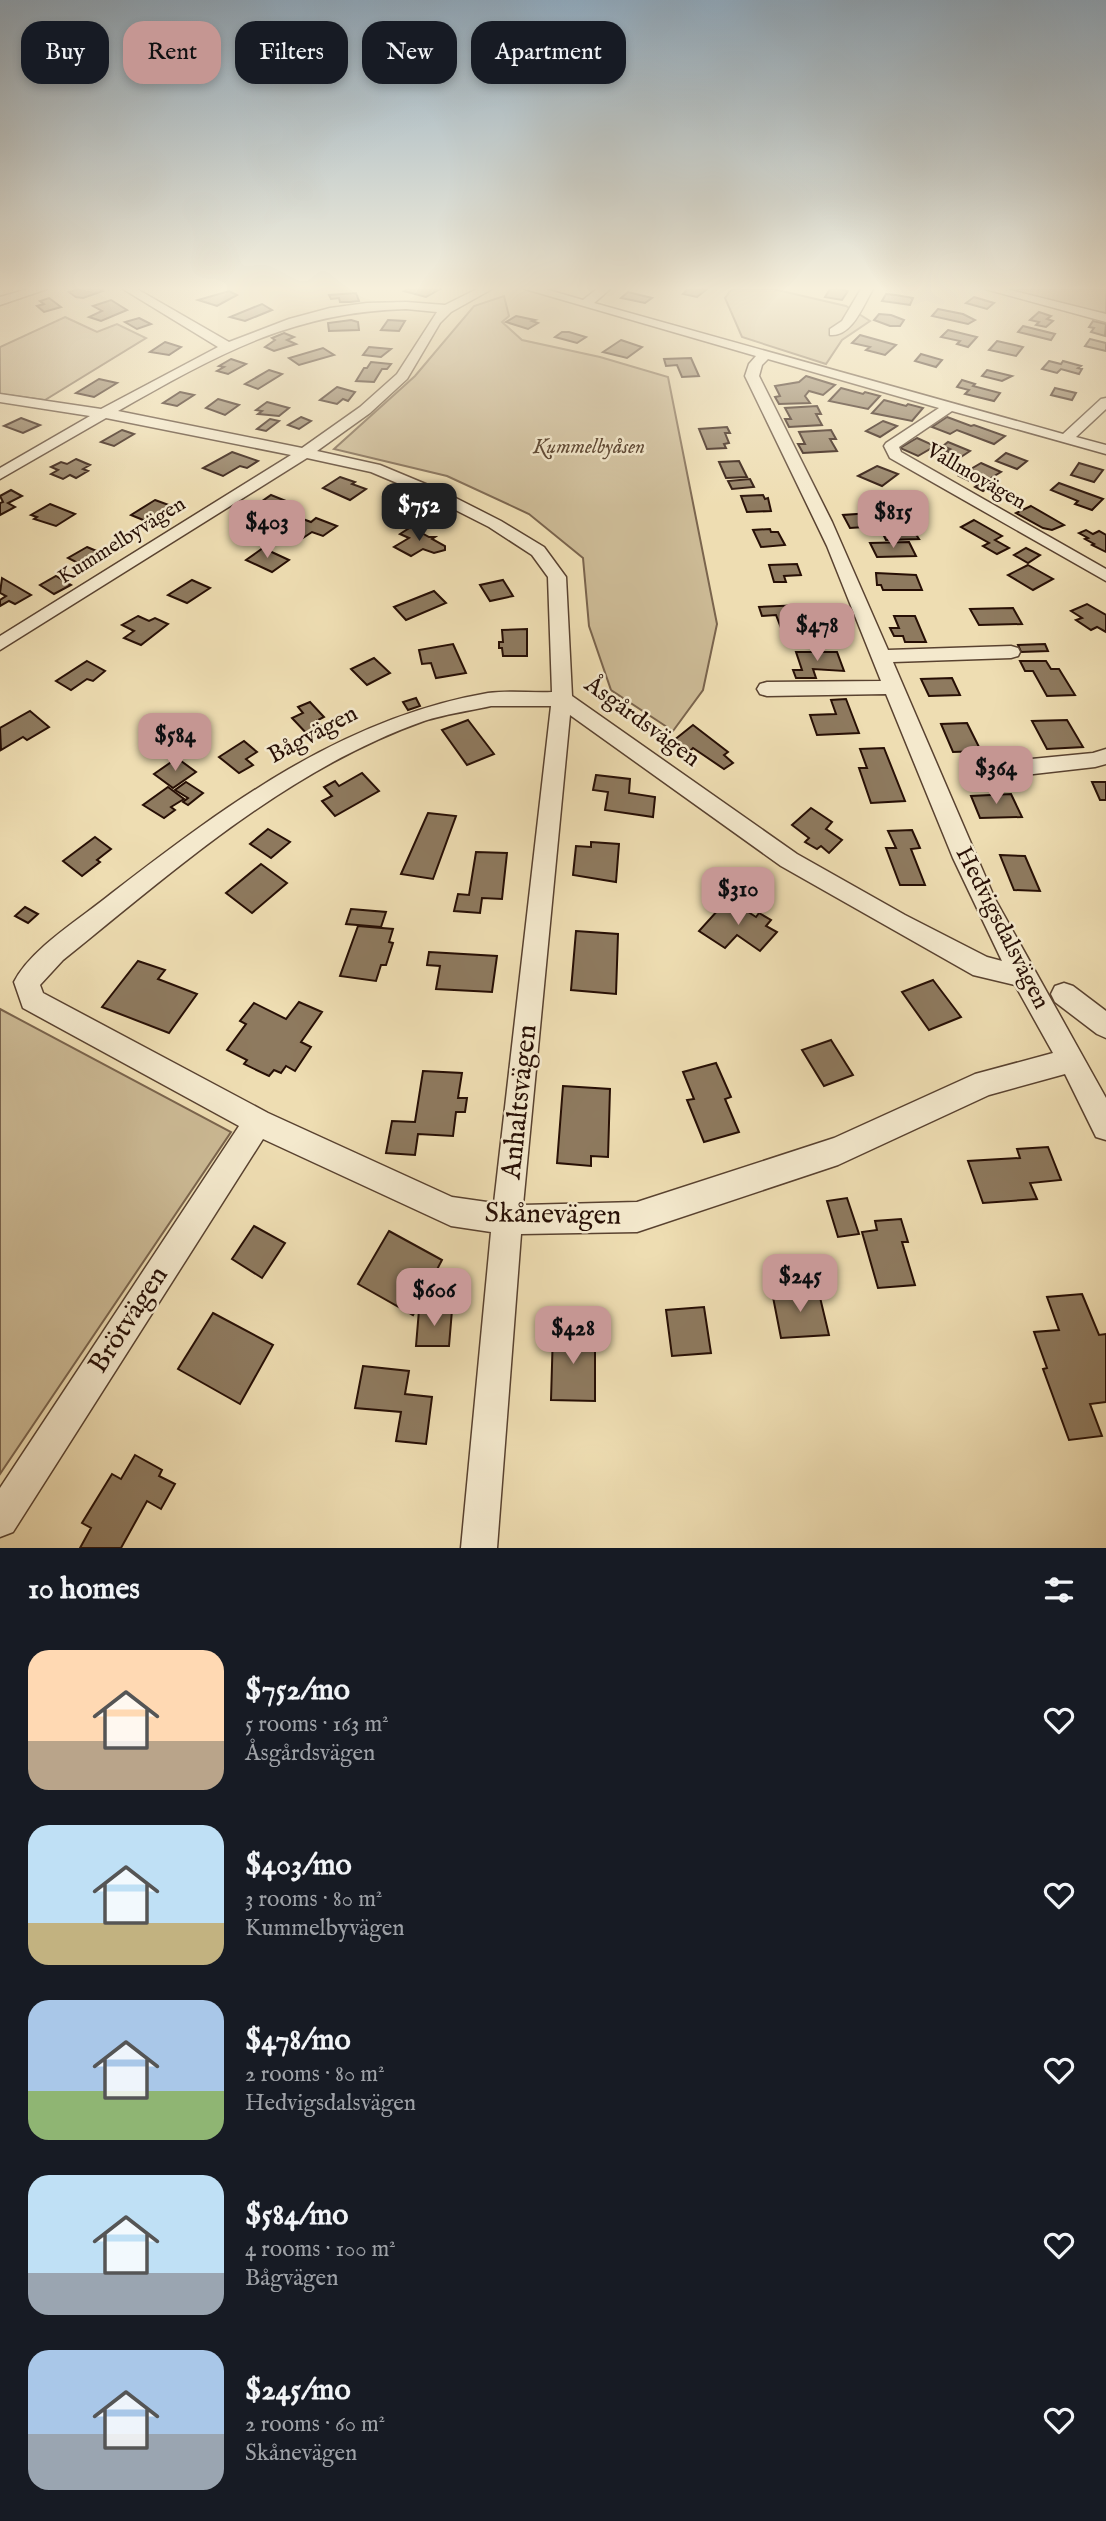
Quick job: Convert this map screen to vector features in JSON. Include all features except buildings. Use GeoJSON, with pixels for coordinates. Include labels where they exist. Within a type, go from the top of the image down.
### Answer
{"type":"FeatureCollection","features":[{"type":"Feature","properties":{"kind":"street"},"geometry":{"type":"LineString","coordinates":[[0,474],[198,361]]}},
{"type":"Feature","properties":{"kind":"street","name":"Kummelbyvägen"},"geometry":{"type":"LineString","coordinates":[[0,644],[306,452],[365,410],[402,376],[411,361]]}},
{"type":"Feature","properties":{"kind":"street","name":"Hedvigsdalsvägen"},"geometry":{"type":"LineString","coordinates":[[759,361],[752,376],[845,570],[891,687],[983,901],[1023,976],[1073,1060],[1106,1127]]}},
{"type":"Feature","properties":{"kind":"street"},"geometry":{"type":"LineString","coordinates":[[783,361],[1106,450]]}},
{"type":"Feature","properties":{"kind":"street","name":"Åsgårdsvägen"},"geometry":{"type":"LineString","coordinates":[[0,398],[148,420],[375,468],[495,524],[538,551],[557,577],[562,699],[789,860],[982,967],[1023,976]]}},
{"type":"Feature","properties":{"kind":"street"},"geometry":{"type":"LineString","coordinates":[[1067,438],[1106,402]]}},
{"type":"Feature","properties":{"kind":"street","name":"Vallmovägen"},"geometry":{"type":"LineString","coordinates":[[951,407],[891,446],[895,455],[1106,576]]}},
{"type":"Feature","properties":{"kind":"street"},"geometry":{"type":"LineString","coordinates":[[879,656],[1011,652]]}},
{"type":"Feature","properties":{"kind":"street"},"geometry":{"type":"LineString","coordinates":[[767,689],[891,687]]}},
{"type":"Feature","properties":{"kind":"street","name":"Bågvägen"},"geometry":{"type":"LineString","coordinates":[[27,982],[54,954],[183,853],[276,784],[346,745],[398,722],[458,706],[531,695],[562,699]]}},
{"type":"Feature","properties":{"kind":"street","name":"Anhaltsvägen"},"geometry":{"type":"LineString","coordinates":[[479,1548],[507,1220],[562,699]]}},
{"type":"Feature","properties":{"kind":"street"},"geometry":{"type":"LineString","coordinates":[[989,771],[1096,760],[1106,756]]}},
{"type":"Feature","properties":{"kind":"street","name":"Skånevägen"},"geometry":{"type":"LineString","coordinates":[[27,982],[32,1000],[258,1122],[451,1211],[507,1220],[637,1217],[838,1152],[985,1083],[1073,1060]]}},
{"type":"Feature","properties":{"kind":"street"},"geometry":{"type":"LineString","coordinates":[[1064,994],[1106,1026]]}},
{"type":"Feature","properties":{"kind":"street","name":"Brötvägen"},"geometry":{"type":"LineString","coordinates":[[0,1519],[258,1122]]}},
{"type":"Feature","properties":{"kind":"green space"},"geometry":{"type":"Polygon","coordinates":[[[0,361],[108,361],[45,400],[0,394],[0,361]]]}},
{"type":"Feature","properties":{"kind":"green space","name":"Kummelbyåsen"},"geometry":{"type":"Polygon","coordinates":[[[427,361],[614,361],[668,377],[717,624],[703,690],[673,731],[611,690],[589,626],[583,558],[529,514],[447,476],[334,449],[415,376],[427,361]]]}},
{"type":"Feature","properties":{"kind":"green space"},"geometry":{"type":"Polygon","coordinates":[[[0,1009],[231,1132],[0,1474],[0,1009]]]}}]}
